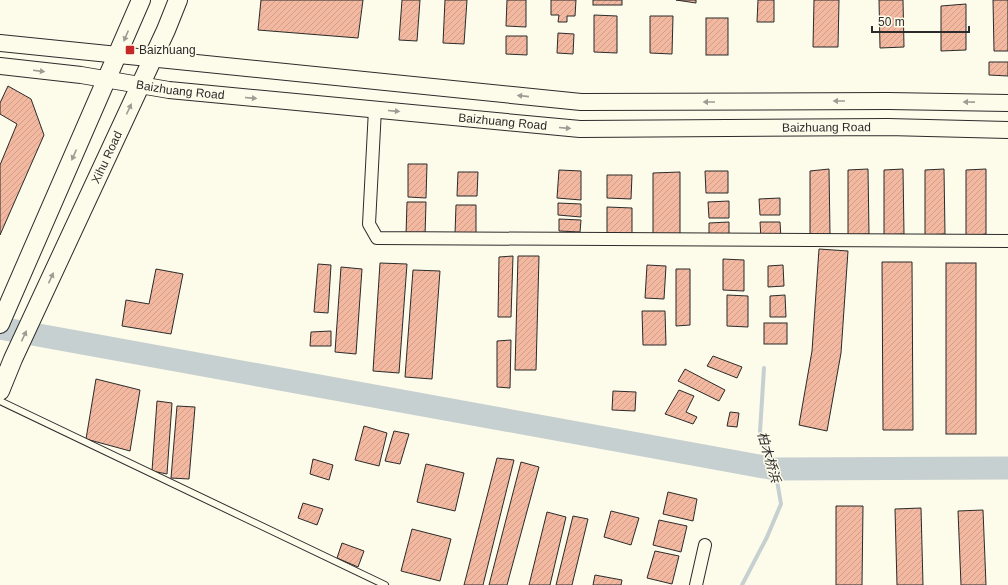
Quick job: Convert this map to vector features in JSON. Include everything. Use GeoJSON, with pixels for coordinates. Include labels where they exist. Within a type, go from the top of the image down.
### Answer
{"type":"FeatureCollection","features":[{"type":"Feature","properties":{"kind":"main road"},"geometry":{"type":"LineString","coordinates":[[0,324],[141,0]]}},
{"type":"Feature","properties":{"kind":"main road","name":"Xihu Road"},"geometry":{"type":"LineString","coordinates":[[0,391],[13,359],[153,58],[178,0]]}},
{"type":"Feature","properties":{"kind":"street"},"geometry":{"type":"LineString","coordinates":[[0,43],[581,102],[888,101],[1008,103]]}},
{"type":"Feature","properties":{"kind":"street","name":"Baizhuang Road"},"geometry":{"type":"LineString","coordinates":[[0,66],[169,90],[580,129],[888,128],[1008,130]]}},
{"type":"Feature","properties":{"kind":"street"},"geometry":{"type":"LineString","coordinates":[[375,109],[369,224],[377,238],[1008,241]]}},
{"type":"Feature","properties":{"kind":"street"},"geometry":{"type":"LineString","coordinates":[[696,585],[706,545]]}},
{"type":"Feature","properties":{"kind":"lane"},"geometry":{"type":"LineString","coordinates":[[0,401],[385,585]]}},
{"type":"Feature","properties":{"kind":"building"},"geometry":{"type":"Polygon","coordinates":[[[261,0],[363,0],[358,38],[258,30],[261,0]]]}},
{"type":"Feature","properties":{"kind":"building"},"geometry":{"type":"Polygon","coordinates":[[[402,0],[420,0],[417,41],[399,40],[402,0]]]}},
{"type":"Feature","properties":{"kind":"building"},"geometry":{"type":"Polygon","coordinates":[[[445,0],[467,0],[464,44],[443,43],[445,0]]]}},
{"type":"Feature","properties":{"kind":"building"},"geometry":{"type":"Polygon","coordinates":[[[507,0],[526,0],[526,27],[506,26],[507,0]]]}},
{"type":"Feature","properties":{"kind":"building"},"geometry":{"type":"Polygon","coordinates":[[[551,0],[576,0],[575,16],[567,16],[567,22],[558,22],[559,15],[551,15],[551,0]]]}},
{"type":"Feature","properties":{"kind":"building"},"geometry":{"type":"Polygon","coordinates":[[[593,0],[622,0],[622,5],[593,5],[593,0]]]}},
{"type":"Feature","properties":{"kind":"building"},"geometry":{"type":"Polygon","coordinates":[[[676,0],[696,0],[696,3],[676,0]]]}},
{"type":"Feature","properties":{"kind":"building"},"geometry":{"type":"Polygon","coordinates":[[[758,0],[774,0],[774,22],[757,22],[758,0]]]}},
{"type":"Feature","properties":{"kind":"building"},"geometry":{"type":"Polygon","coordinates":[[[814,0],[839,0],[838,47],[813,47],[814,0]]]}},
{"type":"Feature","properties":{"kind":"building"},"geometry":{"type":"Polygon","coordinates":[[[879,0],[903,0],[904,47],[880,48],[879,0]]]}},
{"type":"Feature","properties":{"kind":"building"},"geometry":{"type":"Polygon","coordinates":[[[993,0],[1008,0],[1008,51],[994,51],[993,0]]]}},
{"type":"Feature","properties":{"kind":"building"},"geometry":{"type":"Polygon","coordinates":[[[966,4],[966,50],[941,51],[941,6],[966,4]]]}},
{"type":"Feature","properties":{"kind":"building"},"geometry":{"type":"Polygon","coordinates":[[[594,15],[617,16],[617,53],[594,52],[594,15]]]}},
{"type":"Feature","properties":{"kind":"building"},"geometry":{"type":"Polygon","coordinates":[[[650,16],[673,16],[672,54],[650,53],[650,16]]]}},
{"type":"Feature","properties":{"kind":"building"},"geometry":{"type":"Polygon","coordinates":[[[706,18],[728,18],[728,55],[706,55],[706,18]]]}},
{"type":"Feature","properties":{"kind":"building"},"geometry":{"type":"Polygon","coordinates":[[[558,33],[574,34],[573,54],[557,53],[558,33]]]}},
{"type":"Feature","properties":{"kind":"building"},"geometry":{"type":"Polygon","coordinates":[[[506,36],[527,36],[527,55],[506,54],[506,36]]]}},
{"type":"Feature","properties":{"kind":"building"},"geometry":{"type":"Polygon","coordinates":[[[989,62],[1008,62],[1008,76],[989,75],[989,62]]]}},
{"type":"Feature","properties":{"kind":"building"},"geometry":{"type":"Polygon","coordinates":[[[8,86],[31,99],[44,135],[0,235],[0,165],[17,124],[0,114],[0,103],[8,86]]]}},
{"type":"Feature","properties":{"kind":"building"},"geometry":{"type":"Polygon","coordinates":[[[408,164],[427,164],[426,198],[408,197],[408,164]]]}},
{"type":"Feature","properties":{"kind":"building"},"geometry":{"type":"Polygon","coordinates":[[[829,169],[830,234],[810,236],[810,171],[829,169]]]}},
{"type":"Feature","properties":{"kind":"building"},"geometry":{"type":"Polygon","coordinates":[[[868,169],[869,234],[848,235],[848,170],[868,169]]]}},
{"type":"Feature","properties":{"kind":"building"},"geometry":{"type":"Polygon","coordinates":[[[903,169],[904,234],[884,235],[884,170],[903,169]]]}},
{"type":"Feature","properties":{"kind":"building"},"geometry":{"type":"Polygon","coordinates":[[[944,169],[945,234],[925,235],[925,170],[944,169]]]}},
{"type":"Feature","properties":{"kind":"building"},"geometry":{"type":"Polygon","coordinates":[[[986,169],[986,234],[966,236],[966,170],[986,169]]]}},
{"type":"Feature","properties":{"kind":"building"},"geometry":{"type":"Polygon","coordinates":[[[559,170],[581,171],[581,200],[557,198],[559,170]]]}},
{"type":"Feature","properties":{"kind":"building"},"geometry":{"type":"Polygon","coordinates":[[[705,171],[728,171],[728,193],[706,193],[705,171]]]}},
{"type":"Feature","properties":{"kind":"building"},"geometry":{"type":"Polygon","coordinates":[[[458,172],[478,172],[477,196],[457,196],[458,172]]]}},
{"type":"Feature","properties":{"kind":"building"},"geometry":{"type":"Polygon","coordinates":[[[680,172],[680,238],[653,238],[653,173],[680,172]]]}},
{"type":"Feature","properties":{"kind":"building"},"geometry":{"type":"Polygon","coordinates":[[[607,175],[632,175],[631,199],[607,198],[607,175]]]}},
{"type":"Feature","properties":{"kind":"building"},"geometry":{"type":"Polygon","coordinates":[[[780,198],[780,215],[760,215],[759,199],[780,198]]]}},
{"type":"Feature","properties":{"kind":"building"},"geometry":{"type":"Polygon","coordinates":[[[729,201],[729,218],[709,218],[708,202],[729,201]]]}},
{"type":"Feature","properties":{"kind":"building"},"geometry":{"type":"Polygon","coordinates":[[[407,202],[426,202],[425,236],[406,235],[407,202]]]}},
{"type":"Feature","properties":{"kind":"building"},"geometry":{"type":"Polygon","coordinates":[[[558,203],[581,204],[581,217],[558,215],[558,203]]]}},
{"type":"Feature","properties":{"kind":"building"},"geometry":{"type":"Polygon","coordinates":[[[456,205],[476,205],[476,234],[455,234],[456,205]]]}},
{"type":"Feature","properties":{"kind":"building"},"geometry":{"type":"Polygon","coordinates":[[[607,207],[632,208],[632,236],[607,235],[607,207]]]}},
{"type":"Feature","properties":{"kind":"building"},"geometry":{"type":"Polygon","coordinates":[[[559,219],[581,220],[580,232],[559,231],[559,219]]]}},
{"type":"Feature","properties":{"kind":"building"},"geometry":{"type":"Polygon","coordinates":[[[729,222],[729,239],[709,239],[709,223],[729,222]]]}},
{"type":"Feature","properties":{"kind":"building"},"geometry":{"type":"Polygon","coordinates":[[[760,222],[780,222],[781,239],[761,239],[760,222]]]}},
{"type":"Feature","properties":{"kind":"building"},"geometry":{"type":"Polygon","coordinates":[[[819,249],[848,251],[841,353],[827,431],[799,425],[812,351],[819,249]]]}},
{"type":"Feature","properties":{"kind":"building"},"geometry":{"type":"Polygon","coordinates":[[[513,256],[511,317],[498,317],[499,257],[513,256]]]}},
{"type":"Feature","properties":{"kind":"building"},"geometry":{"type":"Polygon","coordinates":[[[518,256],[539,256],[536,370],[515,370],[518,256]]]}},
{"type":"Feature","properties":{"kind":"building"},"geometry":{"type":"Polygon","coordinates":[[[723,259],[744,260],[744,291],[723,290],[723,259]]]}},
{"type":"Feature","properties":{"kind":"building"},"geometry":{"type":"Polygon","coordinates":[[[882,262],[912,262],[913,430],[883,430],[882,262]]]}},
{"type":"Feature","properties":{"kind":"building"},"geometry":{"type":"Polygon","coordinates":[[[380,263],[407,264],[399,373],[373,371],[380,263]]]}},
{"type":"Feature","properties":{"kind":"building"},"geometry":{"type":"Polygon","coordinates":[[[946,263],[976,263],[976,434],[946,434],[946,263]]]}},
{"type":"Feature","properties":{"kind":"building"},"geometry":{"type":"Polygon","coordinates":[[[318,264],[331,265],[328,313],[314,312],[318,264]]]}},
{"type":"Feature","properties":{"kind":"building"},"geometry":{"type":"Polygon","coordinates":[[[647,265],[666,266],[664,299],[645,298],[647,265]]]}},
{"type":"Feature","properties":{"kind":"building"},"geometry":{"type":"Polygon","coordinates":[[[783,265],[784,286],[768,287],[768,266],[783,265]]]}},
{"type":"Feature","properties":{"kind":"building"},"geometry":{"type":"Polygon","coordinates":[[[341,267],[362,269],[356,354],[335,352],[341,267]]]}},
{"type":"Feature","properties":{"kind":"building"},"geometry":{"type":"Polygon","coordinates":[[[156,269],[183,274],[171,334],[122,326],[126,300],[149,304],[156,269]]]}},
{"type":"Feature","properties":{"kind":"building"},"geometry":{"type":"Polygon","coordinates":[[[676,269],[690,269],[690,325],[676,326],[676,269]]]}},
{"type":"Feature","properties":{"kind":"building"},"geometry":{"type":"Polygon","coordinates":[[[413,270],[440,271],[432,379],[405,377],[413,270]]]}},
{"type":"Feature","properties":{"kind":"building"},"geometry":{"type":"Polygon","coordinates":[[[727,295],[748,296],[748,327],[727,326],[727,295]]]}},
{"type":"Feature","properties":{"kind":"building"},"geometry":{"type":"Polygon","coordinates":[[[785,295],[786,317],[770,317],[770,296],[785,295]]]}},
{"type":"Feature","properties":{"kind":"building"},"geometry":{"type":"Polygon","coordinates":[[[642,311],[665,311],[666,345],[643,345],[642,311]]]}},
{"type":"Feature","properties":{"kind":"building"},"geometry":{"type":"Polygon","coordinates":[[[764,323],[787,323],[787,344],[764,344],[764,323]]]}},
{"type":"Feature","properties":{"kind":"building"},"geometry":{"type":"Polygon","coordinates":[[[331,331],[331,346],[310,346],[311,332],[331,331]]]}},
{"type":"Feature","properties":{"kind":"building"},"geometry":{"type":"Polygon","coordinates":[[[511,340],[510,388],[497,387],[497,341],[511,340]]]}},
{"type":"Feature","properties":{"kind":"building"},"geometry":{"type":"Polygon","coordinates":[[[713,356],[742,367],[737,378],[707,366],[713,356]]]}},
{"type":"Feature","properties":{"kind":"building"},"geometry":{"type":"Polygon","coordinates":[[[685,369],[725,390],[719,401],[678,381],[685,369]]]}},
{"type":"Feature","properties":{"kind":"building"},"geometry":{"type":"Polygon","coordinates":[[[96,379],[140,390],[130,451],[86,439],[96,379]]]}},
{"type":"Feature","properties":{"kind":"building"},"geometry":{"type":"Polygon","coordinates":[[[679,390],[694,396],[686,412],[697,417],[693,424],[665,414],[679,390]]]}},
{"type":"Feature","properties":{"kind":"building"},"geometry":{"type":"Polygon","coordinates":[[[613,391],[636,392],[635,411],[612,410],[613,391]]]}},
{"type":"Feature","properties":{"kind":"building"},"geometry":{"type":"Polygon","coordinates":[[[157,401],[172,403],[167,474],[152,471],[157,401]]]}},
{"type":"Feature","properties":{"kind":"building"},"geometry":{"type":"Polygon","coordinates":[[[177,406],[195,407],[189,479],[171,478],[177,406]]]}},
{"type":"Feature","properties":{"kind":"building"},"geometry":{"type":"Polygon","coordinates":[[[730,412],[739,413],[737,427],[727,426],[730,412]]]}},
{"type":"Feature","properties":{"kind":"building"},"geometry":{"type":"Polygon","coordinates":[[[364,426],[387,433],[379,466],[355,460],[364,426]]]}},
{"type":"Feature","properties":{"kind":"building"},"geometry":{"type":"Polygon","coordinates":[[[394,431],[409,434],[400,464],[385,461],[394,431]]]}},
{"type":"Feature","properties":{"kind":"building"},"geometry":{"type":"Polygon","coordinates":[[[497,458],[514,460],[483,585],[464,585],[497,458]]]}},
{"type":"Feature","properties":{"kind":"building"},"geometry":{"type":"Polygon","coordinates":[[[313,459],[333,465],[329,480],[310,474],[313,459]]]}},
{"type":"Feature","properties":{"kind":"building"},"geometry":{"type":"Polygon","coordinates":[[[521,462],[539,467],[507,585],[489,585],[521,462]]]}},
{"type":"Feature","properties":{"kind":"building"},"geometry":{"type":"Polygon","coordinates":[[[426,464],[464,473],[455,511],[417,502],[426,464]]]}},
{"type":"Feature","properties":{"kind":"building"},"geometry":{"type":"Polygon","coordinates":[[[668,492],[697,499],[693,521],[663,514],[668,492]]]}},
{"type":"Feature","properties":{"kind":"building"},"geometry":{"type":"Polygon","coordinates":[[[303,503],[323,509],[317,525],[298,518],[303,503]]]}},
{"type":"Feature","properties":{"kind":"building"},"geometry":{"type":"Polygon","coordinates":[[[836,506],[863,506],[862,585],[836,585],[836,506]]]}},
{"type":"Feature","properties":{"kind":"building"},"geometry":{"type":"Polygon","coordinates":[[[921,508],[923,585],[897,585],[895,509],[921,508]]]}},
{"type":"Feature","properties":{"kind":"building"},"geometry":{"type":"Polygon","coordinates":[[[983,510],[986,585],[961,585],[958,511],[983,510]]]}},
{"type":"Feature","properties":{"kind":"building"},"geometry":{"type":"Polygon","coordinates":[[[611,511],[639,518],[631,545],[604,537],[611,511]]]}},
{"type":"Feature","properties":{"kind":"building"},"geometry":{"type":"Polygon","coordinates":[[[547,512],[566,517],[550,585],[529,585],[547,512]]]}},
{"type":"Feature","properties":{"kind":"building"},"geometry":{"type":"Polygon","coordinates":[[[573,516],[588,519],[572,585],[556,585],[573,516]]]}},
{"type":"Feature","properties":{"kind":"building"},"geometry":{"type":"Polygon","coordinates":[[[659,520],[687,526],[681,552],[653,545],[659,520]]]}},
{"type":"Feature","properties":{"kind":"building"},"geometry":{"type":"Polygon","coordinates":[[[412,529],[451,539],[440,581],[401,571],[412,529]]]}},
{"type":"Feature","properties":{"kind":"building"},"geometry":{"type":"Polygon","coordinates":[[[342,543],[364,551],[358,567],[337,558],[342,543]]]}},
{"type":"Feature","properties":{"kind":"building"},"geometry":{"type":"Polygon","coordinates":[[[655,551],[679,556],[672,584],[647,578],[655,551]]]}},
{"type":"Feature","properties":{"kind":"building"},"geometry":{"type":"Polygon","coordinates":[[[595,575],[622,580],[621,585],[593,585],[595,575]]]}},
{"type":"Feature","properties":{"kind":"waterway"},"geometry":{"type":"LineString","coordinates":[[0,328],[775,469],[1008,468]]}},
{"type":"Feature","properties":{"kind":"waterway","name":"柏木桥浜"},"geometry":{"type":"LineString","coordinates":[[742,585],[767,537],[781,504],[775,469],[760,432],[764,368]]}},
{"type":"Feature","properties":{"kind":"place","name":"Baizhuang"},"geometry":{"type":"Point","coordinates":[130,50]}}]}
